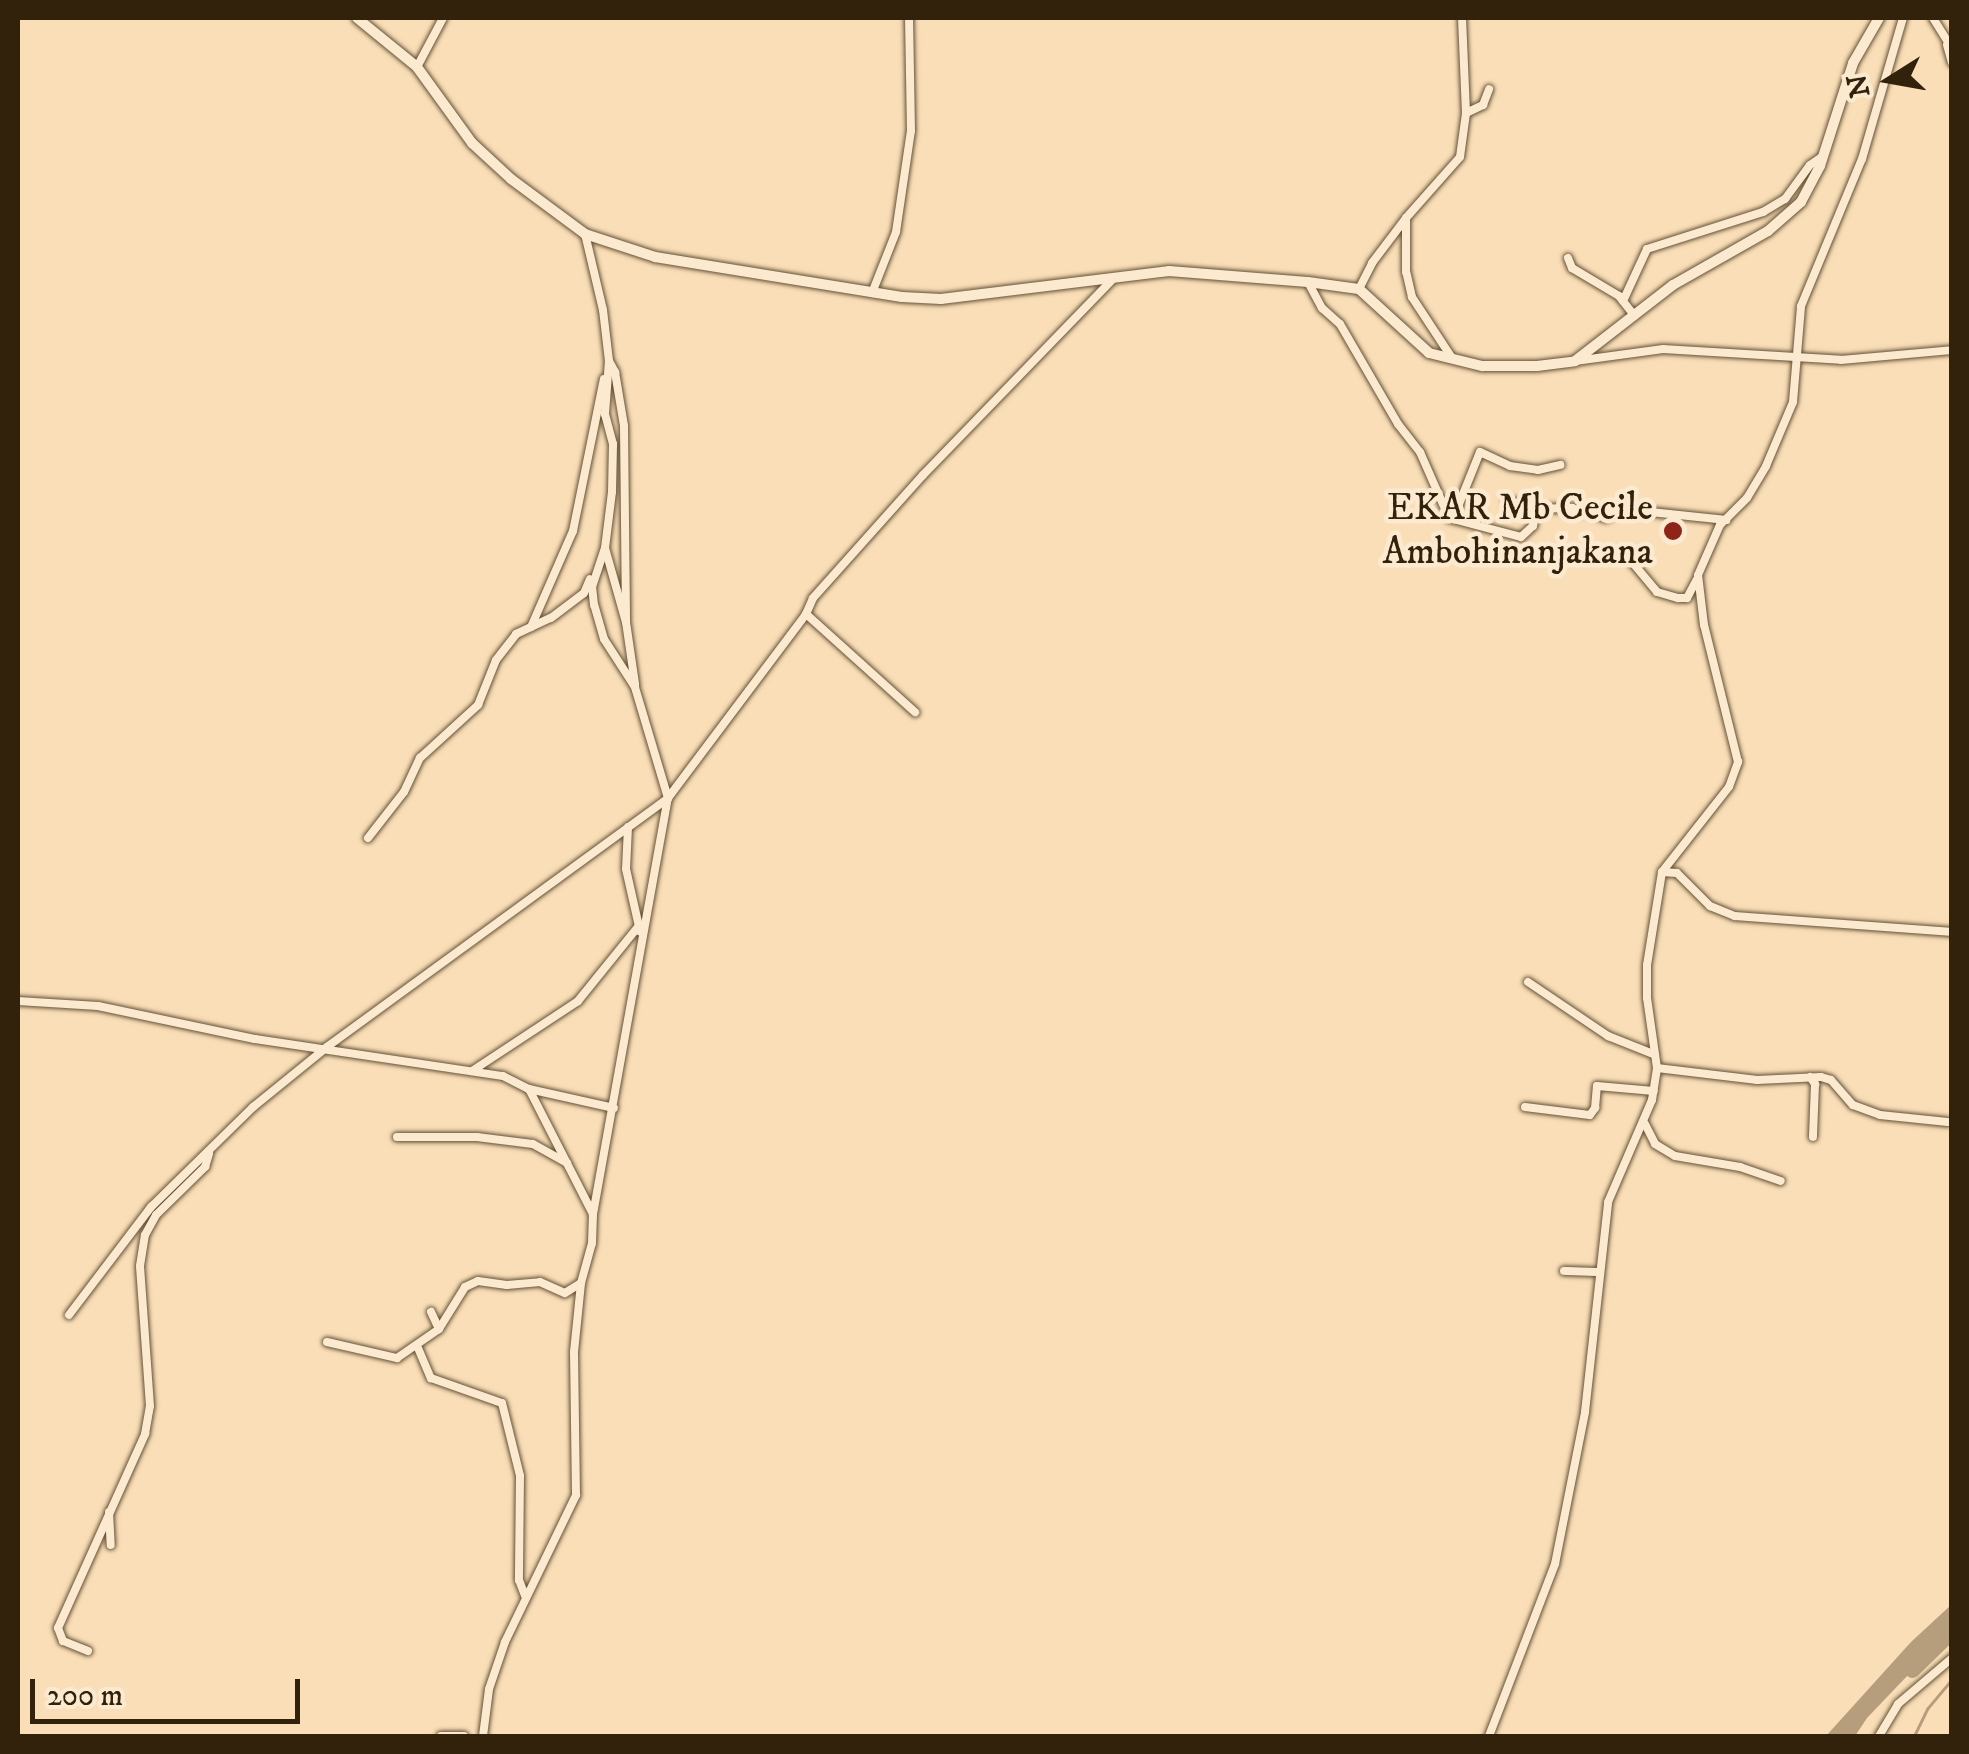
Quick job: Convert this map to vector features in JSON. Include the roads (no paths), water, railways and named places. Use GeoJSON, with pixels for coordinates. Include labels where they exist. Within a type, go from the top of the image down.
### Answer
{"type":"FeatureCollection","features":[{"type":"Feature","properties":{"kind":"street"},"geometry":{"type":"LineString","coordinates":[[356,18],[417,67],[472,142],[511,180],[585,234],[655,256],[872,293],[941,299],[1169,271],[1308,282],[1360,289],[1429,352],[1482,366],[1575,361],[1663,349],[1796,360],[1952,350]]}},
{"type":"Feature","properties":{"kind":"street"},"geometry":{"type":"LineString","coordinates":[[417,67],[443,18]]}},
{"type":"Feature","properties":{"kind":"street"},"geometry":{"type":"LineString","coordinates":[[872,293],[896,232],[910,131],[909,18]]}},
{"type":"Feature","properties":{"kind":"street"},"geometry":{"type":"LineString","coordinates":[[1360,289],[1372,263],[1406,218],[1460,157],[1466,113],[1462,18]]}},
{"type":"Feature","properties":{"kind":"street"},"geometry":{"type":"LineString","coordinates":[[1575,361],[1673,285],[1768,231],[1801,202],[1822,157],[1854,63],[1879,18]]}},
{"type":"Feature","properties":{"kind":"street"},"geometry":{"type":"LineString","coordinates":[[1632,562],[1657,592],[1678,598],[1692,592],[1726,520],[1766,466],[1793,402],[1801,306],[1862,159],[1902,18]]}},
{"type":"Feature","properties":{"kind":"street"},"geometry":{"type":"LineString","coordinates":[[1933,18],[1949,47],[1952,62]]}},
{"type":"Feature","properties":{"kind":"street"},"geometry":{"type":"LineString","coordinates":[[1466,113],[1483,105],[1489,89]]}},
{"type":"Feature","properties":{"kind":"street"},"geometry":{"type":"LineString","coordinates":[[1623,301],[1647,249],[1763,212],[1786,199],[1810,165],[1822,157]]}},
{"type":"Feature","properties":{"kind":"street"},"geometry":{"type":"LineString","coordinates":[[1406,218],[1406,272],[1412,297],[1452,358]]}},
{"type":"Feature","properties":{"kind":"street"},"geometry":{"type":"LineString","coordinates":[[585,234],[604,310],[608,361],[605,414],[613,444],[605,548],[592,588],[604,638],[635,687]]}},
{"type":"Feature","properties":{"kind":"street"},"geometry":{"type":"LineString","coordinates":[[1568,258],[1572,268],[1623,301],[1634,314]]}},
{"type":"Feature","properties":{"kind":"street"},"geometry":{"type":"LineString","coordinates":[[69,1314],[150,1207],[253,1107],[327,1047],[668,798],[806,614],[813,598],[923,474],[1114,278]]}},
{"type":"Feature","properties":{"kind":"street"},"geometry":{"type":"LineString","coordinates":[[1308,282],[1420,452],[1440,501],[1454,519],[1521,537],[1532,526],[1537,509]]}},
{"type":"Feature","properties":{"kind":"street"},"geometry":{"type":"LineString","coordinates":[[482,1736],[489,1689],[525,1596],[576,1496],[574,1352],[581,1283],[592,1243],[593,1214],[646,942],[668,798],[635,687],[626,622],[624,426],[615,372],[608,361]]}},
{"type":"Feature","properties":{"kind":"street"},"geometry":{"type":"LineString","coordinates":[[531,627],[572,531],[586,476],[593,416],[608,361]]}},
{"type":"Feature","properties":{"kind":"street"},"geometry":{"type":"LineString","coordinates":[[1454,519],[1480,452],[1510,466],[1538,470],[1560,466]]}},
{"type":"Feature","properties":{"kind":"street"},"geometry":{"type":"LineString","coordinates":[[1507,500],[1537,509],[1572,508],[1606,518],[1622,509],[1726,520]]}},
{"type":"Feature","properties":{"kind":"street"},"geometry":{"type":"LineString","coordinates":[[605,548],[626,622]]}},
{"type":"Feature","properties":{"kind":"street"},"geometry":{"type":"LineString","coordinates":[[368,838],[404,792],[420,758],[478,705],[496,660],[516,634],[584,593],[605,548]]}},
{"type":"Feature","properties":{"kind":"street"},"geometry":{"type":"LineString","coordinates":[[1489,1736],[1555,1564],[1588,1394],[1608,1202],[1644,1124],[1654,1091],[1657,1068],[1647,965],[1662,872],[1728,787],[1738,762],[1704,625],[1698,574]]}},
{"type":"Feature","properties":{"kind":"street"},"geometry":{"type":"LineString","coordinates":[[806,614],[914,712]]}},
{"type":"Feature","properties":{"kind":"street"},"geometry":{"type":"LineString","coordinates":[[628,827],[626,869],[638,926],[646,942]]}},
{"type":"Feature","properties":{"kind":"street"},"geometry":{"type":"LineString","coordinates":[[1662,872],[1677,874],[1710,906],[1734,916],[1952,932]]}},
{"type":"Feature","properties":{"kind":"street"},"geometry":{"type":"LineString","coordinates":[[472,1071],[578,1001],[638,926]]}},
{"type":"Feature","properties":{"kind":"street"},"geometry":{"type":"LineString","coordinates":[[1528,982],[1608,1036],[1654,1054]]}},
{"type":"Feature","properties":{"kind":"street"},"geometry":{"type":"LineString","coordinates":[[18,1000],[98,1006],[254,1039],[503,1076],[529,1090],[614,1108]]}},
{"type":"Feature","properties":{"kind":"street"},"geometry":{"type":"LineString","coordinates":[[1657,1068],[1757,1080],[1831,1080],[1852,1105],[1880,1115],[1903,1114],[1948,1122]]}},
{"type":"Feature","properties":{"kind":"street"},"geometry":{"type":"LineString","coordinates":[[1810,1077],[1815,1084],[1813,1136]]}},
{"type":"Feature","properties":{"kind":"street"},"geometry":{"type":"LineString","coordinates":[[1525,1107],[1590,1115],[1595,1108],[1596,1086],[1654,1091]]}},
{"type":"Feature","properties":{"kind":"street"},"geometry":{"type":"LineString","coordinates":[[529,1090],[593,1214]]}},
{"type":"Feature","properties":{"kind":"street"},"geometry":{"type":"LineString","coordinates":[[1644,1124],[1655,1144],[1675,1156],[1740,1167],[1780,1181]]}},
{"type":"Feature","properties":{"kind":"street"},"geometry":{"type":"LineString","coordinates":[[398,1137],[477,1136],[532,1144],[570,1165]]}},
{"type":"Feature","properties":{"kind":"street"},"geometry":{"type":"LineString","coordinates":[[88,1652],[63,1641],[58,1628],[132,1469],[150,1406],[140,1266],[145,1235],[156,1215],[205,1167],[210,1149]]}},
{"type":"Feature","properties":{"kind":"street"},"geometry":{"type":"LineString","coordinates":[[1564,1271],[1599,1272]]}},
{"type":"Feature","properties":{"kind":"street"},"geometry":{"type":"LineString","coordinates":[[327,1342],[398,1358],[418,1348],[439,1329],[464,1287],[478,1281],[507,1285],[540,1282],[565,1293],[581,1283]]}},
{"type":"Feature","properties":{"kind":"street"},"geometry":{"type":"LineString","coordinates":[[431,1312],[439,1329]]}},
{"type":"Feature","properties":{"kind":"street"},"geometry":{"type":"LineString","coordinates":[[418,1348],[431,1378],[502,1403],[520,1476],[519,1580],[525,1596]]}},
{"type":"Feature","properties":{"kind":"street"},"geometry":{"type":"LineString","coordinates":[[109,1512],[112,1546]]}},
{"type":"Feature","properties":{"kind":"street"},"geometry":{"type":"LineString","coordinates":[[1879,1736],[1898,1704],[1952,1658]]}},
{"type":"Feature","properties":{"kind":"street"},"geometry":{"type":"LineString","coordinates":[[437,1736],[464,1736]]}},
{"type":"Feature","properties":{"kind":"waterway"},"geometry":{"type":"LineString","coordinates":[[1912,1670],[1952,1631]]}},
{"type":"Feature","properties":{"kind":"waterway"},"geometry":{"type":"LineString","coordinates":[[1914,1736],[1927,1709],[1952,1679]]}},
{"type":"Feature","properties":{"kind":"place","name":"EKAR Mb Cecile Ambohinanjakana"},"geometry":{"type":"Point","coordinates":[1673,531]}}]}
